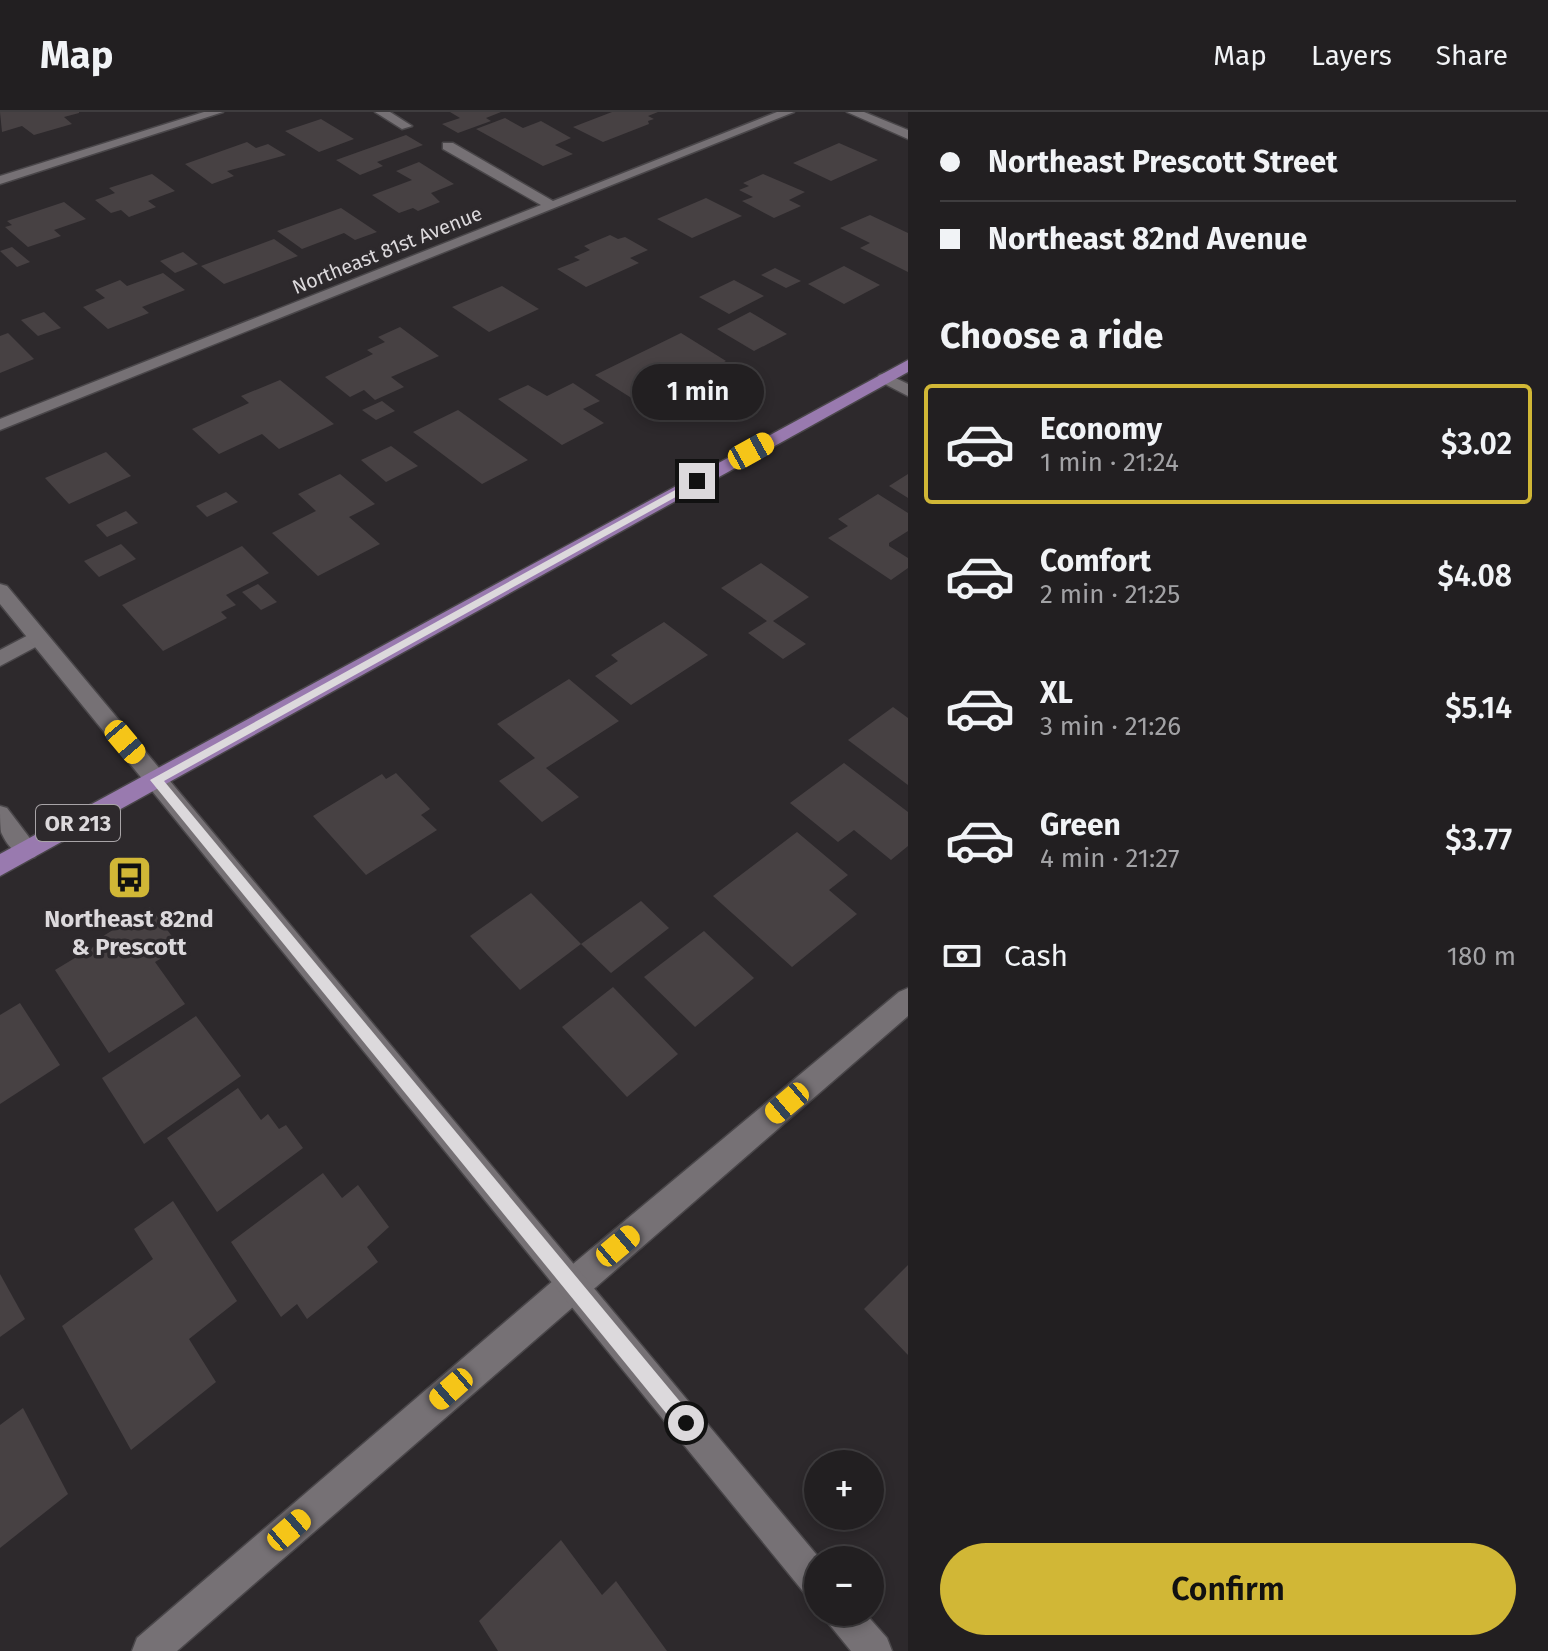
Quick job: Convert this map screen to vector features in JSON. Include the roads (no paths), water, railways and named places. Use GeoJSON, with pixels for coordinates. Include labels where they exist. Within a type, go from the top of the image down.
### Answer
{"type":"FeatureCollection","features":[{"type":"Feature","properties":{"kind":"main road","name":"OR 213"},"geometry":{"type":"LineString","coordinates":[[0,866],[908,365]]}},
{"type":"Feature","properties":{"kind":"street"},"geometry":{"type":"LineString","coordinates":[[0,180],[217,112]]}},
{"type":"Feature","properties":{"kind":"street"},"geometry":{"type":"LineString","coordinates":[[381,112],[406,126]]}},
{"type":"Feature","properties":{"kind":"street","name":"Northeast 81st Avenue"},"geometry":{"type":"LineString","coordinates":[[0,425],[788,112]]}},
{"type":"Feature","properties":{"kind":"street"},"geometry":{"type":"LineString","coordinates":[[853,112],[908,135]]}},
{"type":"Feature","properties":{"kind":"street"},"geometry":{"type":"LineString","coordinates":[[448,146],[552,206]]}},
{"type":"Feature","properties":{"kind":"street"},"geometry":{"type":"LineString","coordinates":[[885,378],[908,391]]}},
{"type":"Feature","properties":{"kind":"street"},"geometry":{"type":"LineString","coordinates":[[0,591],[804,1566]]}},
{"type":"Feature","properties":{"kind":"street"},"geometry":{"type":"LineString","coordinates":[[150,1651],[572,1285],[908,1000]]}},
{"type":"Feature","properties":{"kind":"street"},"geometry":{"type":"LineString","coordinates":[[853,1626],[874,1651]]}},
{"type":"Feature","properties":{"kind":"lane"},"geometry":{"type":"LineString","coordinates":[[0,659],[38,637]]}},
{"type":"Feature","properties":{"kind":"lane"},"geometry":{"type":"LineString","coordinates":[[0,814],[27,851]]}},
{"type":"Feature","properties":{"kind":"place","name":"Northeast 82nd & Prescott"},"geometry":{"type":"Point","coordinates":[129,877]}}]}
